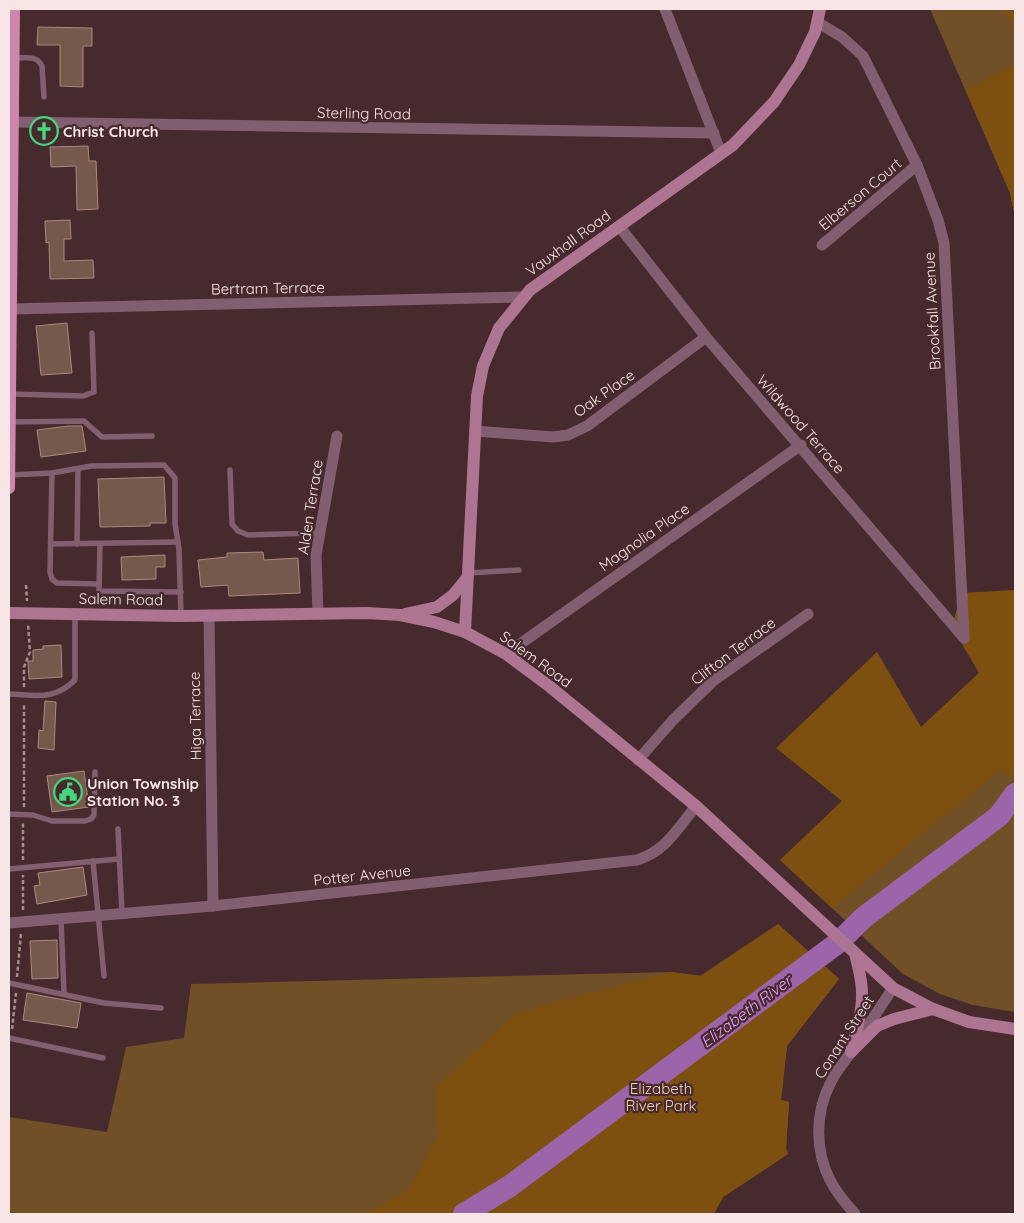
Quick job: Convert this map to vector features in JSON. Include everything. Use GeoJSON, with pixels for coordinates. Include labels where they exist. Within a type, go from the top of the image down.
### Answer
{"type":"FeatureCollection","features":[{"type":"Feature","properties":{"kind":"main road"},"geometry":{"type":"LineString","coordinates":[[9,488],[14,9]]}},
{"type":"Feature","properties":{"kind":"street"},"geometry":{"type":"LineString","coordinates":[[665,9],[721,153]]}},
{"type":"Feature","properties":{"kind":"street","name":"Vauxhall Road"},"geometry":{"type":"LineString","coordinates":[[465,632],[477,396],[483,366],[499,328],[530,290],[733,145],[774,102],[799,65],[815,32],[820,9]]}},
{"type":"Feature","properties":{"kind":"street","name":"Brookfall Avenue"},"geometry":{"type":"LineString","coordinates":[[817,22],[842,37],[863,56],[917,165],[938,220],[944,243],[964,638]]}},
{"type":"Feature","properties":{"kind":"street","name":"Sterling Road"},"geometry":{"type":"LineString","coordinates":[[14,122],[714,133]]}},
{"type":"Feature","properties":{"kind":"street","name":"Elberson Court"},"geometry":{"type":"LineString","coordinates":[[822,245],[917,165]]}},
{"type":"Feature","properties":{"kind":"street","name":"Wildwood Terrace"},"geometry":{"type":"LineString","coordinates":[[618,226],[706,337],[801,445],[964,638]]}},
{"type":"Feature","properties":{"kind":"street","name":"Bertram Terrace"},"geometry":{"type":"LineString","coordinates":[[11,309],[524,297]]}},
{"type":"Feature","properties":{"kind":"street","name":"Oak Place"},"geometry":{"type":"LineString","coordinates":[[475,431],[553,437],[568,434],[586,426],[706,337]]}},
{"type":"Feature","properties":{"kind":"street","name":"Alden Terrace"},"geometry":{"type":"LineString","coordinates":[[318,613],[316,555],[337,436]]}},
{"type":"Feature","properties":{"kind":"street","name":"Magnolia Place"},"geometry":{"type":"LineString","coordinates":[[506,654],[801,445]]}},
{"type":"Feature","properties":{"kind":"street"},"geometry":{"type":"LineString","coordinates":[[400,615],[437,607],[453,595],[468,576]]}},
{"type":"Feature","properties":{"kind":"street","name":"Salem Road"},"geometry":{"type":"LineString","coordinates":[[9,613],[181,616],[367,612],[400,615],[434,622],[465,632],[506,654],[549,686],[696,806],[893,988],[933,1010],[969,1022],[1015,1029]]}},
{"type":"Feature","properties":{"kind":"street","name":"Clifton Terrace"},"geometry":{"type":"LineString","coordinates":[[638,760],[673,720],[713,681],[808,614]]}},
{"type":"Feature","properties":{"kind":"street","name":"Higa Terrace"},"geometry":{"type":"LineString","coordinates":[[209,615],[213,906]]}},
{"type":"Feature","properties":{"kind":"street","name":"Potter Avenue"},"geometry":{"type":"LineString","coordinates":[[9,923],[213,906],[636,860],[650,856],[662,848],[696,806]]}},
{"type":"Feature","properties":{"kind":"street"},"geometry":{"type":"LineString","coordinates":[[851,1052],[861,1012],[862,996],[862,984],[855,953]]}},
{"type":"Feature","properties":{"kind":"street","name":"Conant Street"},"geometry":{"type":"LineString","coordinates":[[852,1213],[830,1181],[821,1153],[819,1137],[821,1112],[829,1085],[836,1072],[893,988]]}},
{"type":"Feature","properties":{"kind":"street"},"geometry":{"type":"LineString","coordinates":[[851,1052],[877,1026],[894,1019],[933,1010]]}},
{"type":"Feature","properties":{"kind":"lane"},"geometry":{"type":"LineString","coordinates":[[14,58],[36,58],[40,61],[44,97]]}},
{"type":"Feature","properties":{"kind":"lane"},"geometry":{"type":"LineString","coordinates":[[10,400],[83,396],[94,392],[92,333]]}},
{"type":"Feature","properties":{"kind":"lane"},"geometry":{"type":"LineString","coordinates":[[10,422],[84,421],[102,437],[152,436]]}},
{"type":"Feature","properties":{"kind":"lane"},"geometry":{"type":"LineString","coordinates":[[9,475],[52,474],[90,466],[164,465],[175,478],[175,524],[178,542],[181,616]]}},
{"type":"Feature","properties":{"kind":"lane"},"geometry":{"type":"LineString","coordinates":[[77,544],[78,469]]}},
{"type":"Feature","properties":{"kind":"lane"},"geometry":{"type":"LineString","coordinates":[[230,470],[232,524],[238,532],[248,535],[320,533]]}},
{"type":"Feature","properties":{"kind":"lane"},"geometry":{"type":"LineString","coordinates":[[52,474],[50,572],[52,578],[57,583],[99,584]]}},
{"type":"Feature","properties":{"kind":"lane"},"geometry":{"type":"LineString","coordinates":[[51,544],[178,542]]}},
{"type":"Feature","properties":{"kind":"lane"},"geometry":{"type":"LineString","coordinates":[[100,544],[99,591],[181,592]]}},
{"type":"Feature","properties":{"kind":"lane"},"geometry":{"type":"LineString","coordinates":[[468,576],[519,570]]}},
{"type":"Feature","properties":{"kind":"lane"},"geometry":{"type":"LineString","coordinates":[[9,694],[50,696],[61,692],[75,680],[75,614]]}},
{"type":"Feature","properties":{"kind":"lane"},"geometry":{"type":"LineString","coordinates":[[9,814],[33,815],[52,821],[85,821],[91,819],[94,814],[95,772]]}},
{"type":"Feature","properties":{"kind":"lane"},"geometry":{"type":"LineString","coordinates":[[118,829],[122,914]]}},
{"type":"Feature","properties":{"kind":"lane"},"geometry":{"type":"LineString","coordinates":[[9,869],[120,859]]}},
{"type":"Feature","properties":{"kind":"lane"},"geometry":{"type":"LineString","coordinates":[[93,861],[104,976]]}},
{"type":"Feature","properties":{"kind":"lane"},"geometry":{"type":"LineString","coordinates":[[60,920],[64,993]]}},
{"type":"Feature","properties":{"kind":"lane"},"geometry":{"type":"LineString","coordinates":[[9,983],[64,993],[104,1003],[161,1008]]}},
{"type":"Feature","properties":{"kind":"lane"},"geometry":{"type":"LineString","coordinates":[[9,1038],[103,1058]]}},
{"type":"Feature","properties":{"kind":"green space"},"geometry":{"type":"Polygon","coordinates":[[[930,9],[1015,9],[1015,217],[1010,193],[930,9]]]}},
{"type":"Feature","properties":{"kind":"green space"},"geometry":{"type":"Polygon","coordinates":[[[1005,9],[1015,9],[1015,31],[1005,9]]]}},
{"type":"Feature","properties":{"kind":"green space"},"geometry":{"type":"Polygon","coordinates":[[[1015,64],[1015,217],[1010,193],[966,91],[1015,64]]]}},
{"type":"Feature","properties":{"kind":"green space"},"geometry":{"type":"Polygon","coordinates":[[[1015,590],[1015,779],[1000,770],[832,908],[780,860],[842,801],[776,748],[877,652],[921,727],[979,673],[952,627],[961,593],[1015,590]]]}},
{"type":"Feature","properties":{"kind":"green space"},"geometry":{"type":"Polygon","coordinates":[[[979,673],[1015,681],[1015,1012],[973,1005],[940,994],[903,974],[780,860],[979,673]]]}},
{"type":"Feature","properties":{"kind":"green space"},"geometry":{"type":"Polygon","coordinates":[[[778,924],[839,979],[787,1046],[781,1100],[789,1102],[786,1149],[788,1154],[723,1197],[714,1214],[9,1214],[9,1117],[107,1132],[126,1047],[184,1038],[191,984],[671,972],[700,976],[778,924]]]}},
{"type":"Feature","properties":{"kind":"green space","name":"Elizabeth River Park"},"geometry":{"type":"Polygon","coordinates":[[[778,924],[839,979],[787,1046],[781,1100],[789,1102],[786,1149],[788,1154],[723,1197],[714,1214],[363,1214],[408,1190],[438,1137],[435,1088],[516,1013],[671,972],[701,976],[778,924]]]}},
{"type":"Feature","properties":{"kind":"building"},"geometry":{"type":"Polygon","coordinates":[[[38,27],[92,28],[92,46],[83,46],[83,87],[60,86],[60,45],[37,45],[38,27]]]}},
{"type":"Feature","properties":{"kind":"building"},"geometry":{"type":"Polygon","coordinates":[[[88,146],[89,161],[96,161],[98,209],[77,210],[76,166],[51,167],[50,147],[88,146]]]}},
{"type":"Feature","properties":{"kind":"building"},"geometry":{"type":"Polygon","coordinates":[[[70,220],[71,239],[64,239],[64,261],[93,260],[94,278],[50,279],[49,242],[46,243],[45,221],[70,220]]]}},
{"type":"Feature","properties":{"kind":"building"},"geometry":{"type":"Polygon","coordinates":[[[67,323],[72,373],[41,375],[36,326],[67,323]]]}},
{"type":"Feature","properties":{"kind":"building"},"geometry":{"type":"Polygon","coordinates":[[[82,426],[86,451],[41,457],[37,430],[82,426]]]}},
{"type":"Feature","properties":{"kind":"building"},"geometry":{"type":"Polygon","coordinates":[[[164,477],[166,523],[150,523],[150,526],[100,527],[98,479],[164,477]]]}},
{"type":"Feature","properties":{"kind":"building"},"geometry":{"type":"Polygon","coordinates":[[[263,552],[264,560],[298,558],[300,593],[229,596],[228,585],[201,587],[198,560],[227,557],[227,553],[263,552]]]}},
{"type":"Feature","properties":{"kind":"building"},"geometry":{"type":"Polygon","coordinates":[[[165,555],[165,567],[156,567],[156,579],[122,580],[121,557],[165,555]]]}},
{"type":"Feature","properties":{"kind":"building"},"geometry":{"type":"Polygon","coordinates":[[[61,645],[62,677],[29,679],[28,661],[33,661],[33,650],[43,649],[43,646],[61,645]]]}},
{"type":"Feature","properties":{"kind":"building"},"geometry":{"type":"Polygon","coordinates":[[[45,701],[56,702],[54,750],[38,748],[39,730],[43,731],[45,701]]]}},
{"type":"Feature","properties":{"kind":"building","name":"Union Township Station No. 3"},"geometry":{"type":"Polygon","coordinates":[[[84,771],[89,807],[52,812],[47,776],[84,771]]]}},
{"type":"Feature","properties":{"kind":"building"},"geometry":{"type":"Polygon","coordinates":[[[83,867],[87,895],[37,904],[34,886],[40,885],[38,873],[83,867]]]}},
{"type":"Feature","properties":{"kind":"building"},"geometry":{"type":"Polygon","coordinates":[[[57,940],[58,978],[32,979],[30,941],[57,940]]]}},
{"type":"Feature","properties":{"kind":"building"},"geometry":{"type":"Polygon","coordinates":[[[27,993],[81,1003],[77,1028],[23,1020],[27,993]]]}},
{"type":"Feature","properties":{"kind":"waterway","name":"Elizabeth River"},"geometry":{"type":"LineString","coordinates":[[464,1214],[510,1186],[839,942],[863,918],[999,816],[1015,794]]}},
{"type":"Feature","properties":{"kind":"place","name":"Christ Church"},"geometry":{"type":"Point","coordinates":[44,131]}},
{"type":"Feature","properties":{"kind":"place","name":"Union Township Station No. 3"},"geometry":{"type":"Point","coordinates":[68,792]}}]}
